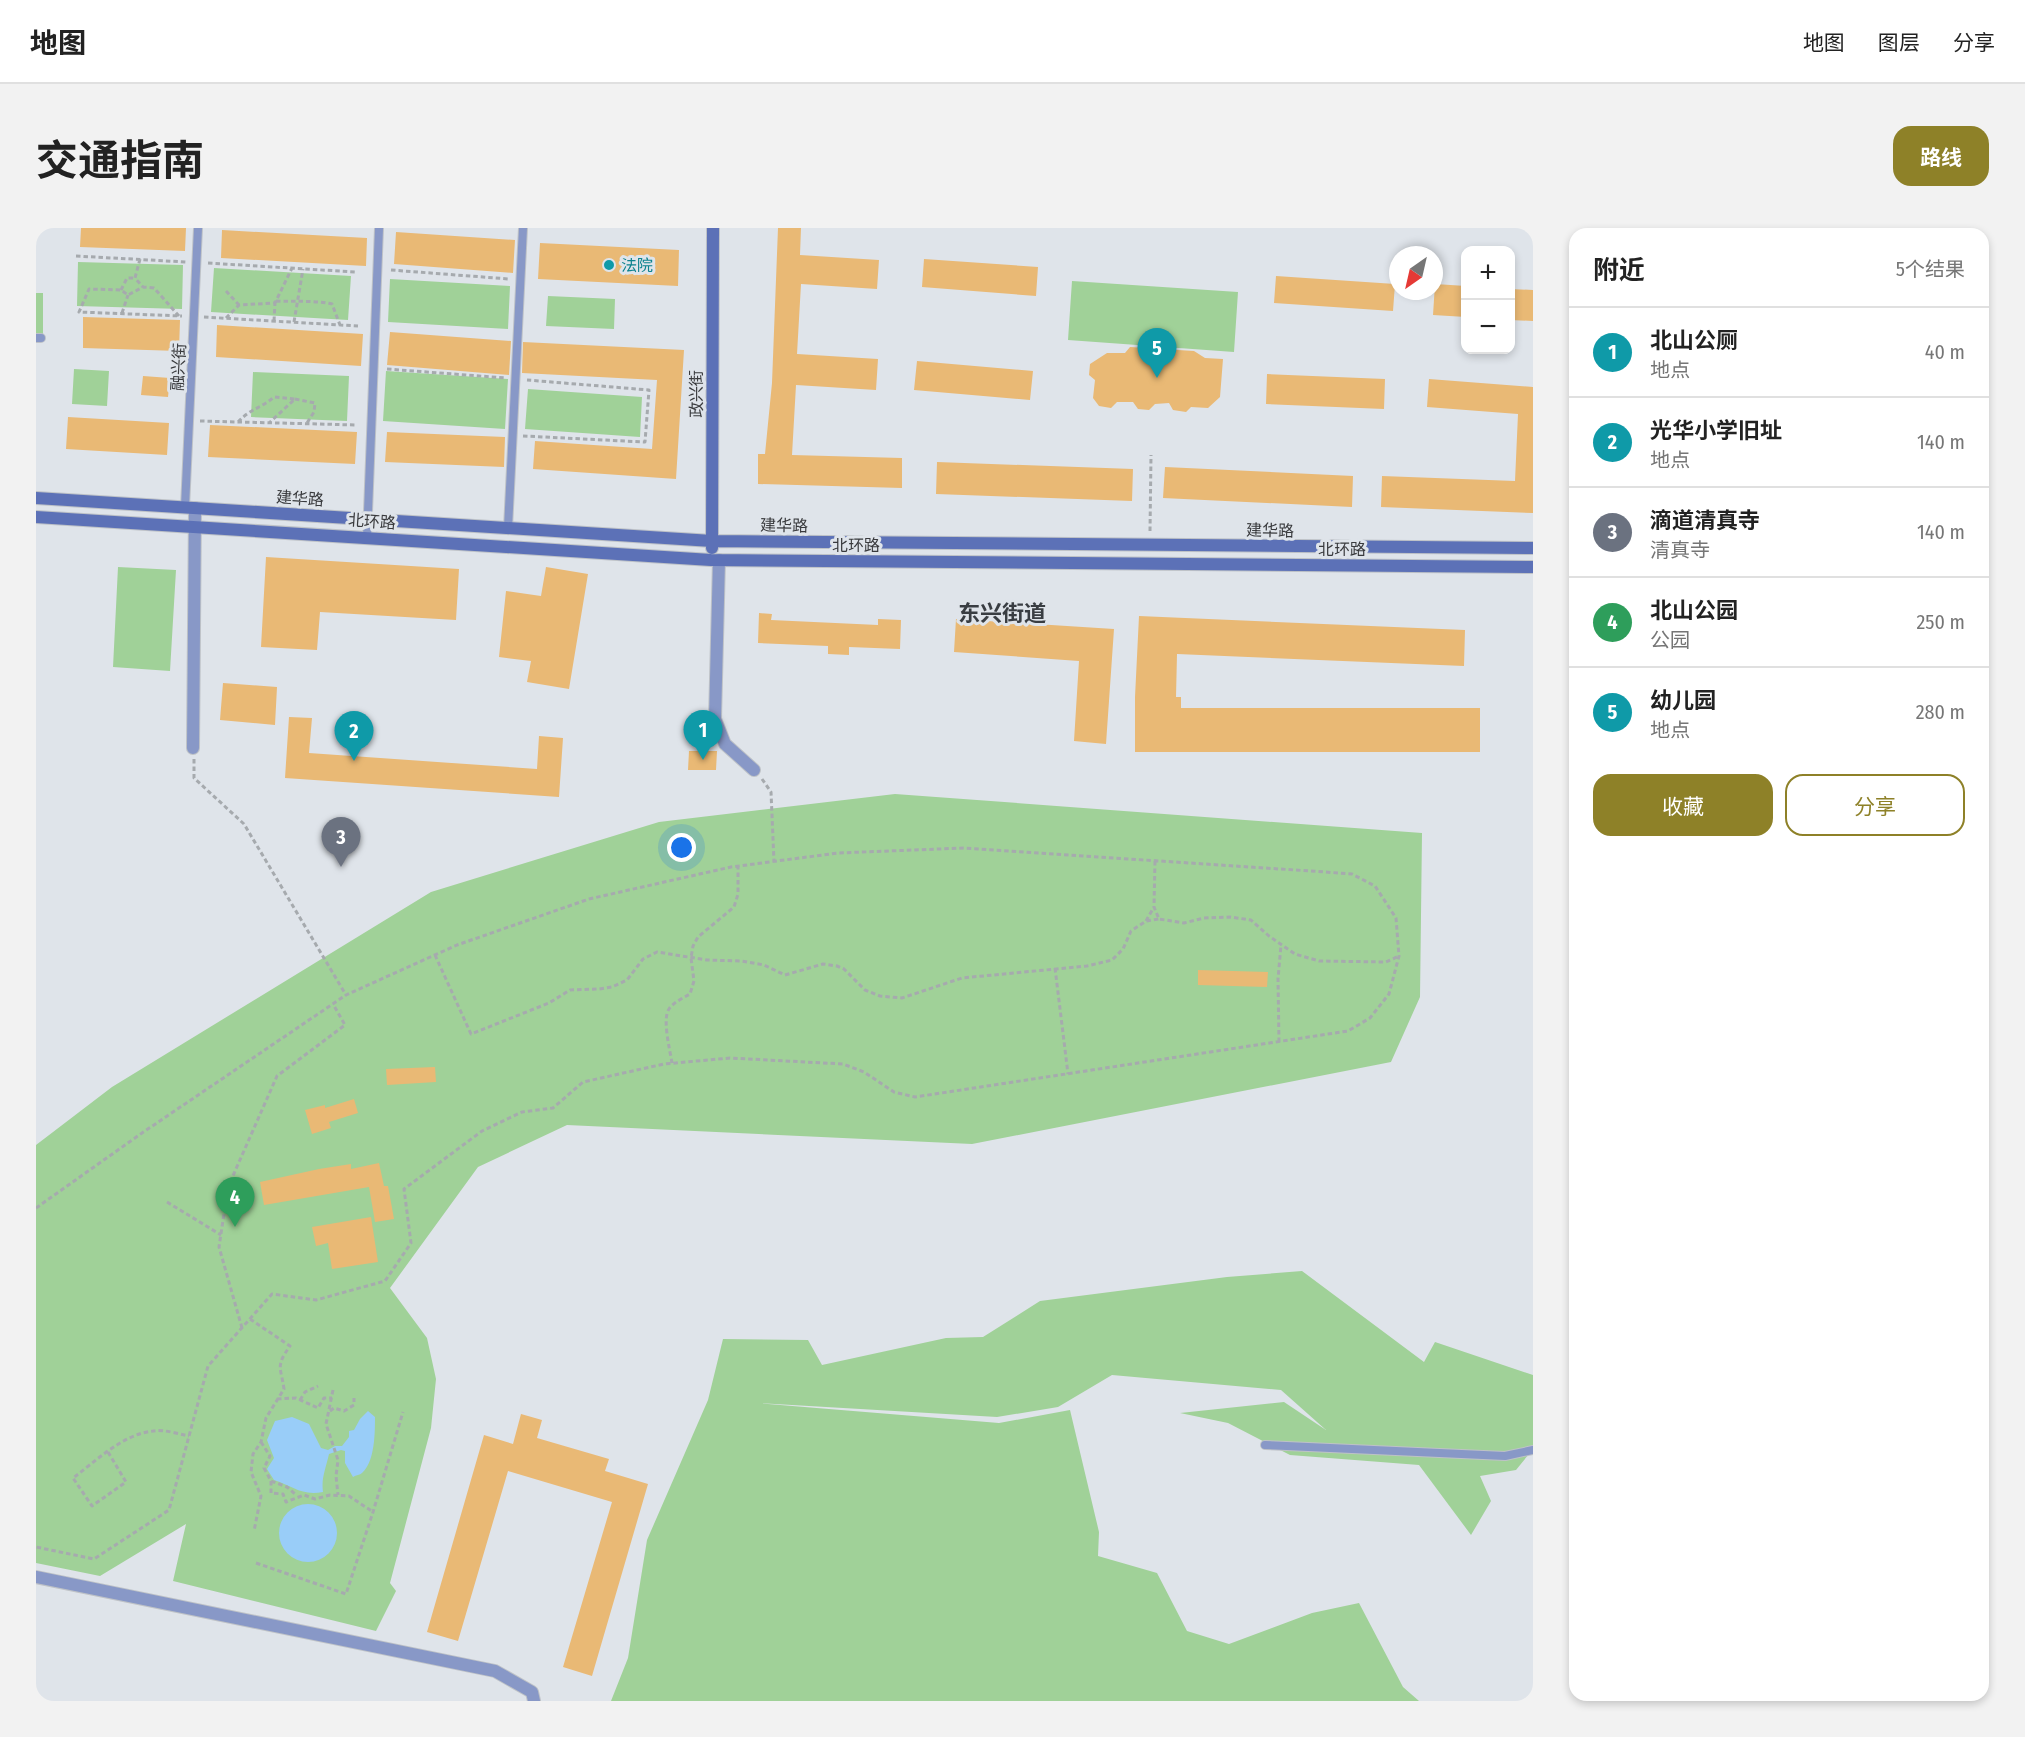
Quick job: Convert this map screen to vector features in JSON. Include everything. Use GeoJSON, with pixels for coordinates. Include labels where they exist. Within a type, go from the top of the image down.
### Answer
{"type":"FeatureCollection","features":[{"type":"Feature","properties":{"kind":"street","name":"政兴街"},"geometry":{"type":"LineString","coordinates":[[713,228],[712,541],[715,560]]}},
{"type":"Feature","properties":{"kind":"street","name":"建华路"},"geometry":{"type":"LineString","coordinates":[[36,498],[712,541],[1533,548]]}},
{"type":"Feature","properties":{"kind":"street"},"geometry":{"type":"LineString","coordinates":[[190,508],[195,527],[194,748]]}},
{"type":"Feature","properties":{"kind":"street","name":"北环路"},"geometry":{"type":"LineString","coordinates":[[36,517],[715,560],[1533,567]]}},
{"type":"Feature","properties":{"kind":"street"},"geometry":{"type":"LineString","coordinates":[[715,560],[715,719],[725,744],[754,770]]}},
{"type":"Feature","properties":{"kind":"street"},"geometry":{"type":"LineString","coordinates":[[36,1577],[495,1671],[532,1692],[534,1701]]}},
{"type":"Feature","properties":{"kind":"lane","name":"融兴街"},"geometry":{"type":"LineString","coordinates":[[190,508],[189,421],[198,228]]}},
{"type":"Feature","properties":{"kind":"lane"},"geometry":{"type":"LineString","coordinates":[[367,538],[379,228]]}},
{"type":"Feature","properties":{"kind":"lane"},"geometry":{"type":"LineString","coordinates":[[508,528],[523,228]]}},
{"type":"Feature","properties":{"kind":"lane"},"geometry":{"type":"LineString","coordinates":[[1265,1445],[1505,1456],[1533,1450]]}},
{"type":"Feature","properties":{"kind":"path"},"geometry":{"type":"LineString","coordinates":[[76,256],[356,272]]}},
{"type":"Feature","properties":{"kind":"path"},"geometry":{"type":"LineString","coordinates":[[135,278],[140,259]]}},
{"type":"Feature","properties":{"kind":"path"},"geometry":{"type":"LineString","coordinates":[[274,321],[276,302],[292,268]]}},
{"type":"Feature","properties":{"kind":"path"},"geometry":{"type":"LineString","coordinates":[[294,322],[303,269]]}},
{"type":"Feature","properties":{"kind":"path"},"geometry":{"type":"LineString","coordinates":[[391,270],[520,280]]}},
{"type":"Feature","properties":{"kind":"path"},"geometry":{"type":"LineString","coordinates":[[121,290],[127,278],[135,278],[143,287]]}},
{"type":"Feature","properties":{"kind":"path"},"geometry":{"type":"LineString","coordinates":[[122,314],[128,295],[143,287],[154,288],[179,316]]}},
{"type":"Feature","properties":{"kind":"path"},"geometry":{"type":"LineString","coordinates":[[128,295],[121,290],[89,289],[79,312],[358,326]]}},
{"type":"Feature","properties":{"kind":"path"},"geometry":{"type":"LineString","coordinates":[[226,291],[239,305]]}},
{"type":"Feature","properties":{"kind":"path"},"geometry":{"type":"LineString","coordinates":[[226,318],[239,305],[316,300],[332,304],[340,325]]}},
{"type":"Feature","properties":{"kind":"path"},"geometry":{"type":"LineString","coordinates":[[387,369],[649,390],[645,442],[513,435]]}},
{"type":"Feature","properties":{"kind":"path"},"geometry":{"type":"LineString","coordinates":[[238,422],[248,411],[265,405],[274,397],[315,403],[314,412],[306,424]]}},
{"type":"Feature","properties":{"kind":"path"},"geometry":{"type":"LineString","coordinates":[[269,423],[295,399]]}},
{"type":"Feature","properties":{"kind":"path"},"geometry":{"type":"LineString","coordinates":[[189,421],[357,425]]}},
{"type":"Feature","properties":{"kind":"path"},"geometry":{"type":"LineString","coordinates":[[1150,545],[1151,455]]}},
{"type":"Feature","properties":{"kind":"path"},"geometry":{"type":"LineString","coordinates":[[194,748],[194,778],[244,824],[346,995]]}},
{"type":"Feature","properties":{"kind":"path"},"geometry":{"type":"LineString","coordinates":[[754,770],[771,792],[774,862]]}},
{"type":"Feature","properties":{"kind":"path"},"geometry":{"type":"LineString","coordinates":[[36,1208],[346,995],[457,945],[589,899],[738,866],[838,853],[963,848],[1352,874],[1375,886],[1396,918],[1399,956],[1389,994],[1370,1018],[1348,1031],[915,1097],[894,1092],[864,1072],[843,1064],[730,1058],[672,1063],[583,1082],[553,1108],[522,1112],[482,1131],[404,1190],[411,1243],[385,1281],[316,1300],[272,1294],[208,1366],[169,1510],[94,1559],[36,1547]]}},
{"type":"Feature","properties":{"kind":"path"},"geometry":{"type":"LineString","coordinates":[[1155,861],[1154,907],[1159,919]]}},
{"type":"Feature","properties":{"kind":"path"},"geometry":{"type":"LineString","coordinates":[[672,1063],[666,1020],[668,1010],[677,1001],[690,994],[694,981],[691,958],[693,946],[698,937],[734,907],[738,894],[738,866]]}},
{"type":"Feature","properties":{"kind":"path"},"geometry":{"type":"LineString","coordinates":[[435,955],[471,1034],[549,1003],[570,990],[612,987],[627,980],[643,959],[657,952],[691,958],[764,965],[785,975],[822,964],[837,966],[844,969],[865,990],[880,996],[902,998],[962,978],[1087,966],[1112,960],[1123,949],[1131,932],[1146,921],[1154,907]]}},
{"type":"Feature","properties":{"kind":"path"},"geometry":{"type":"LineString","coordinates":[[1146,921],[1159,919],[1184,923],[1204,918],[1230,917],[1251,920],[1295,954],[1319,961],[1386,962],[1399,956]]}},
{"type":"Feature","properties":{"kind":"path"},"geometry":{"type":"LineString","coordinates":[[1279,1042],[1278,979],[1281,945]]}},
{"type":"Feature","properties":{"kind":"path"},"geometry":{"type":"LineString","coordinates":[[1055,968],[1068,1074]]}},
{"type":"Feature","properties":{"kind":"path"},"geometry":{"type":"LineString","coordinates":[[242,1328],[219,1247],[228,1187],[277,1076],[345,1025],[333,1004]]}},
{"type":"Feature","properties":{"kind":"path"},"geometry":{"type":"LineString","coordinates":[[167,1202],[221,1235]]}},
{"type":"Feature","properties":{"kind":"path"},"geometry":{"type":"LineString","coordinates":[[250,1319],[290,1346],[282,1357],[279,1368],[284,1389],[266,1418],[261,1442],[253,1454],[251,1472],[261,1496],[254,1531]]}},
{"type":"Feature","properties":{"kind":"path"},"geometry":{"type":"LineString","coordinates":[[300,1400],[305,1392],[318,1386]]}},
{"type":"Feature","properties":{"kind":"path"},"geometry":{"type":"LineString","coordinates":[[333,1390],[326,1424],[338,1460],[336,1476],[338,1495]]}},
{"type":"Feature","properties":{"kind":"path"},"geometry":{"type":"LineString","coordinates":[[277,1400],[296,1398],[318,1408],[324,1398],[332,1398]]}},
{"type":"Feature","properties":{"kind":"path"},"geometry":{"type":"LineString","coordinates":[[330,1411],[334,1408],[344,1411],[354,1405],[354,1398]]}},
{"type":"Feature","properties":{"kind":"path"},"geometry":{"type":"LineString","coordinates":[[256,1563],[346,1594],[403,1412]]}},
{"type":"Feature","properties":{"kind":"path"},"geometry":{"type":"LineString","coordinates":[[108,1452],[126,1482],[92,1506],[73,1478],[108,1452],[135,1435],[154,1430],[189,1436]]}},
{"type":"Feature","properties":{"kind":"path"},"geometry":{"type":"LineString","coordinates":[[261,1442],[270,1456],[264,1468],[271,1481],[271,1493],[284,1494],[286,1502],[304,1495],[315,1499],[330,1495],[349,1496],[373,1512]]}},
{"type":"Feature","properties":{"kind":"path"},"geometry":{"type":"LineString","coordinates":[[271,1481],[287,1487],[295,1494]]}},
{"type":"Feature","properties":{"kind":"green space"},"geometry":{"type":"Polygon","coordinates":[[[78,262],[183,265],[182,309],[77,306],[78,262]]]}},
{"type":"Feature","properties":{"kind":"green space"},"geometry":{"type":"Polygon","coordinates":[[[214,268],[351,276],[348,320],[211,312],[214,268]]]}},
{"type":"Feature","properties":{"kind":"green space"},"geometry":{"type":"Polygon","coordinates":[[[390,279],[510,286],[508,329],[388,322],[390,279]]]}},
{"type":"Feature","properties":{"kind":"green space"},"geometry":{"type":"Polygon","coordinates":[[[1072,281],[1238,292],[1234,352],[1068,340],[1072,281]]]}},
{"type":"Feature","properties":{"kind":"green space"},"geometry":{"type":"Polygon","coordinates":[[[36,293],[43,293],[43,334],[36,334],[36,293]]]}},
{"type":"Feature","properties":{"kind":"green space"},"geometry":{"type":"Polygon","coordinates":[[[548,296],[615,299],[614,329],[546,326],[548,296]]]}},
{"type":"Feature","properties":{"kind":"green space"},"geometry":{"type":"Polygon","coordinates":[[[74,369],[109,371],[107,406],[72,404],[74,369]]]}},
{"type":"Feature","properties":{"kind":"green space"},"geometry":{"type":"Polygon","coordinates":[[[386,371],[508,379],[505,429],[383,421],[386,371]]]}},
{"type":"Feature","properties":{"kind":"green space"},"geometry":{"type":"Polygon","coordinates":[[[253,372],[349,376],[347,421],[251,417],[253,372]]]}},
{"type":"Feature","properties":{"kind":"green space"},"geometry":{"type":"Polygon","coordinates":[[[528,389],[642,397],[640,437],[525,429],[528,389]]]}},
{"type":"Feature","properties":{"kind":"green space"},"geometry":{"type":"Polygon","coordinates":[[[118,567],[176,570],[170,671],[113,667],[118,567]]]}},
{"type":"Feature","properties":{"kind":"green space"},"geometry":{"type":"Polygon","coordinates":[[[895,794],[1422,833],[1420,997],[1391,1062],[972,1144],[567,1125],[478,1167],[390,1288],[427,1338],[436,1379],[431,1428],[390,1583],[396,1591],[376,1631],[173,1581],[186,1524],[100,1576],[36,1563],[36,1145],[112,1087],[431,892],[659,822],[895,794]]]}},
{"type":"Feature","properties":{"kind":"green space"},"geometry":{"type":"Polygon","coordinates":[[[1302,1271],[1424,1362],[1435,1342],[1533,1375],[1533,1449],[1516,1470],[1480,1476],[1491,1501],[1471,1535],[1419,1465],[1290,1455],[1228,1423],[1180,1413],[1284,1402],[1326,1430],[1281,1390],[1112,1375],[1058,1407],[997,1417],[757,1403],[999,1423],[1070,1410],[1099,1532],[1098,1556],[1157,1573],[1187,1631],[1229,1644],[1312,1613],[1359,1603],[1403,1687],[1419,1701],[611,1701],[628,1658],[647,1540],[708,1400],[723,1339],[808,1340],[822,1365],[946,1338],[983,1337],[1040,1301],[1227,1277],[1302,1271]]]}},
{"type":"Feature","properties":{"kind":"water"},"geometry":{"type":"Polygon","coordinates":[[[368,1411],[375,1417],[374,1438],[370,1462],[361,1474],[353,1477],[345,1463],[345,1451],[341,1450],[329,1454],[323,1478],[323,1492],[303,1492],[274,1480],[267,1469],[274,1458],[267,1440],[275,1421],[292,1417],[309,1424],[321,1448],[328,1450],[335,1446],[342,1446],[349,1437],[349,1431],[354,1430],[368,1411]]]}},
{"type":"Feature","properties":{"kind":"water"},"geometry":{"type":"Polygon","coordinates":[[[308,1504],[319,1506],[329,1512],[335,1522],[337,1533],[335,1544],[329,1554],[319,1560],[308,1562],[297,1560],[287,1554],[281,1544],[279,1533],[281,1522],[287,1512],[297,1506],[308,1504]]]}},
{"type":"Feature","properties":{"kind":"building"},"geometry":{"type":"Polygon","coordinates":[[[81,228],[186,228],[185,251],[80,247],[81,228]]]}},
{"type":"Feature","properties":{"kind":"building"},"geometry":{"type":"Polygon","coordinates":[[[778,228],[801,228],[800,255],[879,260],[877,289],[801,284],[797,354],[878,359],[876,390],[796,385],[792,455],[902,458],[902,488],[758,484],[758,454],[765,454],[772,383],[778,228]]]}},
{"type":"Feature","properties":{"kind":"building"},"geometry":{"type":"Polygon","coordinates":[[[222,230],[367,238],[366,266],[221,258],[222,230]]]}},
{"type":"Feature","properties":{"kind":"building"},"geometry":{"type":"Polygon","coordinates":[[[396,232],[515,240],[513,273],[394,264],[396,232]]]}},
{"type":"Feature","properties":{"kind":"building","name":"法院"},"geometry":{"type":"Polygon","coordinates":[[[540,243],[679,250],[678,286],[538,279],[540,243]]]}},
{"type":"Feature","properties":{"kind":"building"},"geometry":{"type":"Polygon","coordinates":[[[924,259],[1038,267],[1036,296],[922,287],[924,259]]]}},
{"type":"Feature","properties":{"kind":"building"},"geometry":{"type":"Polygon","coordinates":[[[1276,276],[1389,284],[1389,300],[1394,300],[1393,311],[1274,303],[1276,276]]]}},
{"type":"Feature","properties":{"kind":"building"},"geometry":{"type":"Polygon","coordinates":[[[1443,285],[1461,286],[1461,317],[1433,315],[1434,300],[1443,300],[1443,285]]]}},
{"type":"Feature","properties":{"kind":"building"},"geometry":{"type":"Polygon","coordinates":[[[1515,289],[1533,290],[1533,321],[1515,320],[1515,289]]]}},
{"type":"Feature","properties":{"kind":"building"},"geometry":{"type":"Polygon","coordinates":[[[83,317],[180,320],[179,351],[83,348],[83,317]]]}},
{"type":"Feature","properties":{"kind":"building"},"geometry":{"type":"Polygon","coordinates":[[[217,325],[363,334],[361,366],[216,357],[217,325]]]}},
{"type":"Feature","properties":{"kind":"building"},"geometry":{"type":"Polygon","coordinates":[[[390,332],[511,341],[509,375],[387,365],[390,332]]]}},
{"type":"Feature","properties":{"kind":"building"},"geometry":{"type":"Polygon","coordinates":[[[523,342],[684,350],[676,479],[533,469],[535,441],[652,449],[657,380],[522,373],[523,342]]]}},
{"type":"Feature","properties":{"kind":"building"},"geometry":{"type":"Polygon","coordinates":[[[1130,347],[1194,351],[1205,358],[1223,359],[1220,397],[1208,408],[1191,407],[1186,412],[1173,410],[1169,403],[1155,404],[1149,410],[1138,409],[1133,402],[1117,402],[1111,408],[1099,406],[1093,398],[1095,380],[1089,375],[1090,364],[1107,353],[1125,353],[1130,347]]]}},
{"type":"Feature","properties":{"kind":"building"},"geometry":{"type":"Polygon","coordinates":[[[917,361],[1033,371],[1030,400],[914,390],[917,361]]]}},
{"type":"Feature","properties":{"kind":"building"},"geometry":{"type":"Polygon","coordinates":[[[1267,374],[1385,379],[1384,409],[1266,404],[1267,374]]]}},
{"type":"Feature","properties":{"kind":"building"},"geometry":{"type":"Polygon","coordinates":[[[143,376],[170,378],[168,397],[141,395],[143,376]]]}},
{"type":"Feature","properties":{"kind":"building"},"geometry":{"type":"Polygon","coordinates":[[[1429,379],[1533,387],[1533,513],[1381,507],[1382,476],[1515,481],[1518,414],[1427,407],[1429,379]]]}},
{"type":"Feature","properties":{"kind":"building"},"geometry":{"type":"Polygon","coordinates":[[[68,417],[169,423],[167,455],[66,449],[68,417]]]}},
{"type":"Feature","properties":{"kind":"building"},"geometry":{"type":"Polygon","coordinates":[[[210,425],[357,432],[355,464],[208,457],[210,425]]]}},
{"type":"Feature","properties":{"kind":"building"},"geometry":{"type":"Polygon","coordinates":[[[387,432],[505,437],[504,467],[385,462],[387,432]]]}},
{"type":"Feature","properties":{"kind":"building"},"geometry":{"type":"Polygon","coordinates":[[[937,462],[1133,469],[1132,501],[936,494],[937,462]]]}},
{"type":"Feature","properties":{"kind":"building"},"geometry":{"type":"Polygon","coordinates":[[[1165,467],[1353,476],[1352,507],[1163,498],[1165,467]]]}},
{"type":"Feature","properties":{"kind":"building"},"geometry":{"type":"Polygon","coordinates":[[[266,557],[459,569],[456,620],[320,612],[317,650],[261,647],[266,557]]]}},
{"type":"Feature","properties":{"kind":"building"},"geometry":{"type":"Polygon","coordinates":[[[546,567],[588,574],[569,689],[527,682],[531,661],[499,657],[506,591],[541,596],[546,567]]]}},
{"type":"Feature","properties":{"kind":"building"},"geometry":{"type":"Polygon","coordinates":[[[759,613],[772,614],[771,620],[878,625],[878,619],[901,620],[900,649],[849,647],[849,655],[828,654],[828,646],[758,643],[759,613]]]}},
{"type":"Feature","properties":{"kind":"building"},"geometry":{"type":"Polygon","coordinates":[[[1139,616],[1465,630],[1464,666],[1177,654],[1176,697],[1181,697],[1181,708],[1480,708],[1480,752],[1135,752],[1139,616]]]}},
{"type":"Feature","properties":{"kind":"building"},"geometry":{"type":"Polygon","coordinates":[[[956,619],[1114,629],[1106,744],[1074,741],[1079,661],[954,652],[956,619]]]}},
{"type":"Feature","properties":{"kind":"building"},"geometry":{"type":"Polygon","coordinates":[[[223,683],[277,687],[275,725],[220,720],[223,683]]]}},
{"type":"Feature","properties":{"kind":"building"},"geometry":{"type":"Polygon","coordinates":[[[289,717],[312,718],[309,753],[537,769],[539,736],[563,738],[559,797],[285,778],[289,717]]]}},
{"type":"Feature","properties":{"kind":"building"},"geometry":{"type":"Polygon","coordinates":[[[689,751],[717,751],[716,770],[688,770],[689,751]]]}},
{"type":"Feature","properties":{"kind":"building"},"geometry":{"type":"Polygon","coordinates":[[[1198,970],[1268,972],[1267,987],[1198,985],[1198,970]]]}},
{"type":"Feature","properties":{"kind":"building"},"geometry":{"type":"Polygon","coordinates":[[[435,1067],[436,1082],[387,1085],[386,1069],[435,1067]]]}},
{"type":"Feature","properties":{"kind":"building"},"geometry":{"type":"Polygon","coordinates":[[[354,1099],[358,1113],[329,1122],[331,1128],[312,1134],[305,1110],[325,1105],[325,1108],[354,1099]]]}},
{"type":"Feature","properties":{"kind":"building"},"geometry":{"type":"Polygon","coordinates":[[[379,1163],[384,1186],[388,1186],[394,1219],[375,1222],[369,1187],[264,1205],[260,1182],[319,1169],[351,1164],[351,1169],[379,1163]]]}},
{"type":"Feature","properties":{"kind":"building"},"geometry":{"type":"Polygon","coordinates":[[[371,1217],[378,1262],[332,1269],[328,1243],[316,1246],[312,1227],[371,1217]]]}},
{"type":"Feature","properties":{"kind":"building"},"geometry":{"type":"Polygon","coordinates":[[[521,1414],[542,1420],[537,1438],[609,1459],[605,1471],[648,1484],[592,1676],[563,1667],[612,1502],[508,1471],[458,1641],[427,1632],[484,1435],[513,1444],[521,1414]]]}},
{"type":"Feature","properties":{"kind":"place","name":"法院"},"geometry":{"type":"Point","coordinates":[609,265]}},
{"type":"Feature","properties":{"kind":"place","name":"幼儿园"},"geometry":{"type":"Point","coordinates":[1157,378]}},
{"type":"Feature","properties":{"kind":"place","name":"北山公厕"},"geometry":{"type":"Point","coordinates":[703,760]}},
{"type":"Feature","properties":{"kind":"place","name":"光华小学旧址"},"geometry":{"type":"Point","coordinates":[354,761]}},
{"type":"Feature","properties":{"kind":"place","name":"滴道清真寺"},"geometry":{"type":"Point","coordinates":[341,867]}},
{"type":"Feature","properties":{"kind":"place","name":"北山公园"},"geometry":{"type":"Point","coordinates":[235,1227]}},
{"type":"Feature","properties":{"kind":"district","name":"东兴街道"},"geometry":{"type":"Point","coordinates":[1002,613]}}]}
